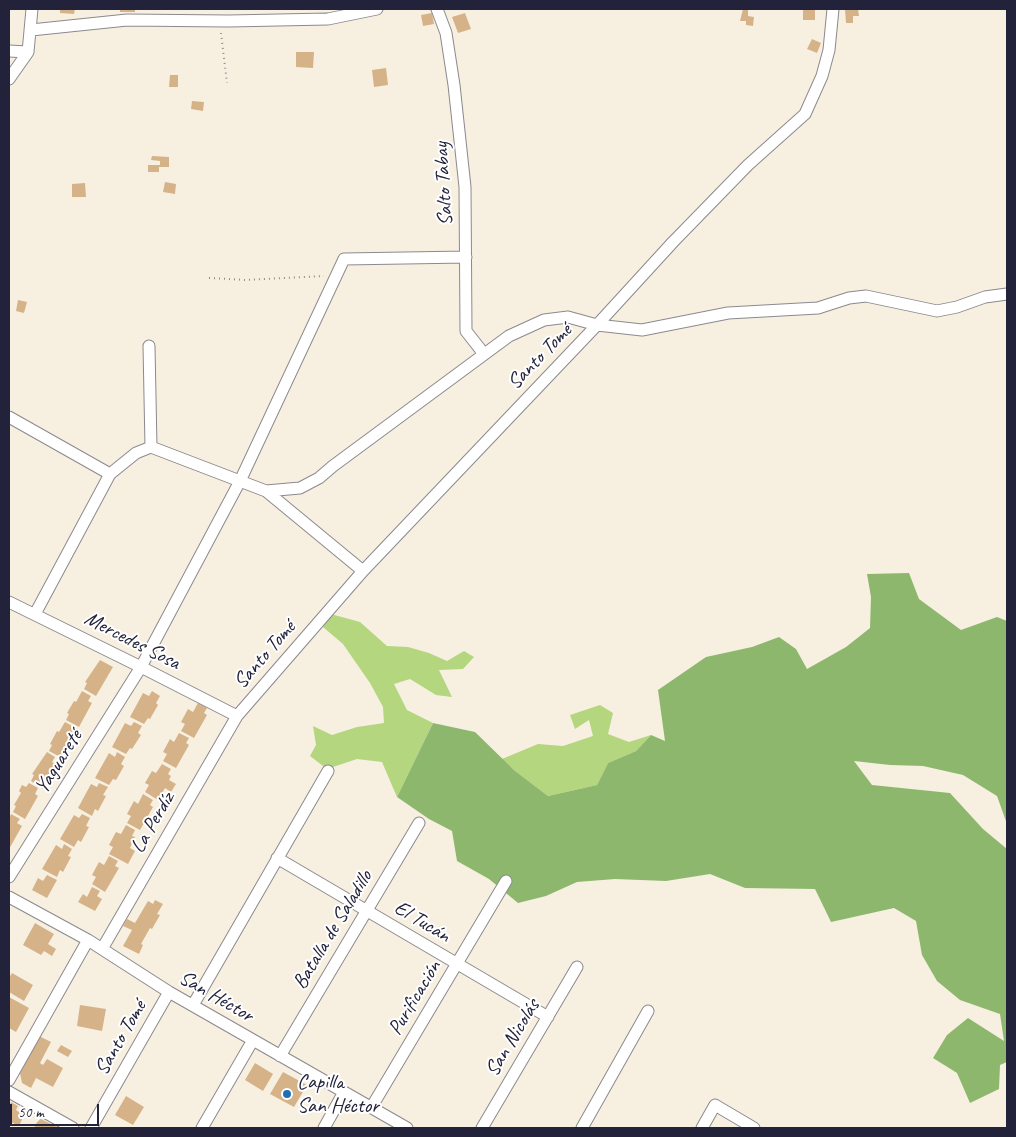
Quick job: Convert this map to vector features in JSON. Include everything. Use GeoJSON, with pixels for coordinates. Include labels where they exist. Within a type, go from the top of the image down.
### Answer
{"type":"FeatureCollection","features":[{"type":"Feature","properties":{"kind":"street"},"geometry":{"type":"LineString","coordinates":[[9,79],[28,52],[32,9]]}},
{"type":"Feature","properties":{"kind":"street"},"geometry":{"type":"LineString","coordinates":[[31,30],[127,20],[328,19],[377,9]]}},
{"type":"Feature","properties":{"kind":"street","name":"Salto Tabay"},"geometry":{"type":"LineString","coordinates":[[437,9],[446,32],[465,187],[466,331],[484,354]]}},
{"type":"Feature","properties":{"kind":"street","name":"Santo Tomé"},"geometry":{"type":"LineString","coordinates":[[237,716],[363,571],[597,325],[673,242],[748,165],[805,114],[822,76],[829,50],[833,9]]}},
{"type":"Feature","properties":{"kind":"street"},"geometry":{"type":"LineString","coordinates":[[9,51],[28,52]]}},
{"type":"Feature","properties":{"kind":"street"},"geometry":{"type":"LineString","coordinates":[[337,275],[344,260],[466,257]]}},
{"type":"Feature","properties":{"kind":"street","name":"Yaguareté"},"geometry":{"type":"LineString","coordinates":[[9,877],[141,666],[240,480],[337,275]]}},
{"type":"Feature","properties":{"kind":"street"},"geometry":{"type":"LineString","coordinates":[[266,491],[300,488],[319,478],[509,336],[544,320],[568,317],[597,325],[642,330],[728,313],[818,308],[849,298],[866,296],[937,310],[957,307],[985,297],[1007,294]]}},
{"type":"Feature","properties":{"kind":"street"},"geometry":{"type":"LineString","coordinates":[[149,346],[151,447]]}},
{"type":"Feature","properties":{"kind":"street"},"geometry":{"type":"LineString","coordinates":[[9,417],[110,474]]}},
{"type":"Feature","properties":{"kind":"street"},"geometry":{"type":"LineString","coordinates":[[35,614],[110,474],[136,452],[151,447],[266,491],[363,571]]}},
{"type":"Feature","properties":{"kind":"street","name":"Mercedes Sosa"},"geometry":{"type":"LineString","coordinates":[[9,602],[141,666],[237,716]]}},
{"type":"Feature","properties":{"kind":"street","name":"La Perdíz"},"geometry":{"type":"LineString","coordinates":[[102,950],[237,716]]}},
{"type":"Feature","properties":{"kind":"street"},"geometry":{"type":"LineString","coordinates":[[193,1005],[328,771]]}},
{"type":"Feature","properties":{"kind":"street","name":"Batalla de Saladillo"},"geometry":{"type":"LineString","coordinates":[[280,1056],[419,823]]}},
{"type":"Feature","properties":{"kind":"street","name":"El Tucán"},"geometry":{"type":"LineString","coordinates":[[277,858],[548,1017]]}},
{"type":"Feature","properties":{"kind":"street","name":"Purificación"},"geometry":{"type":"LineString","coordinates":[[371,1108],[506,882]]}},
{"type":"Feature","properties":{"kind":"street","name":"San Héctor"},"geometry":{"type":"LineString","coordinates":[[9,897],[88,940],[169,992],[407,1128]]}},
{"type":"Feature","properties":{"kind":"street"},"geometry":{"type":"LineString","coordinates":[[9,1080],[88,940]]}},
{"type":"Feature","properties":{"kind":"street","name":"San Nicolás"},"geometry":{"type":"LineString","coordinates":[[482,1128],[577,967]]}},
{"type":"Feature","properties":{"kind":"street","name":"Santo Tomé"},"geometry":{"type":"LineString","coordinates":[[91,1128],[169,992]]}},
{"type":"Feature","properties":{"kind":"street"},"geometry":{"type":"LineString","coordinates":[[582,1128],[648,1011]]}},
{"type":"Feature","properties":{"kind":"street"},"geometry":{"type":"LineString","coordinates":[[202,1128],[253,1040]]}},
{"type":"Feature","properties":{"kind":"street"},"geometry":{"type":"LineString","coordinates":[[9,1092],[73,1128]]}},
{"type":"Feature","properties":{"kind":"street"},"geometry":{"type":"LineString","coordinates":[[324,1128],[344,1092]]}},
{"type":"Feature","properties":{"kind":"street"},"geometry":{"type":"LineString","coordinates":[[702,1128],[715,1106],[754,1128]]}},
{"type":"Feature","properties":{"kind":"path"},"geometry":{"type":"LineString","coordinates":[[219,20],[227,83]]}},
{"type":"Feature","properties":{"kind":"path"},"geometry":{"type":"LineString","coordinates":[[209,278],[246,280],[337,275]]}},
{"type":"Feature","properties":{"kind":"green space"},"geometry":{"type":"Polygon","coordinates":[[[909,573],[919,599],[961,630],[997,617],[1007,621],[1007,824],[997,796],[963,775],[923,766],[854,761],[872,785],[950,793],[983,829],[1007,849],[1007,1062],[1000,1065],[999,1089],[970,1103],[957,1073],[933,1058],[947,1035],[968,1018],[1004,1041],[1000,1014],[960,1000],[937,981],[922,955],[916,921],[894,908],[831,922],[815,889],[745,888],[710,874],[666,881],[615,879],[577,882],[546,896],[518,903],[489,879],[457,861],[452,831],[429,819],[397,797],[433,723],[475,732],[514,770],[548,796],[597,785],[608,763],[636,751],[651,735],[665,741],[658,690],[706,657],[752,647],[779,637],[796,649],[807,669],[846,647],[870,628],[871,597],[867,574],[909,573]]]}},
{"type":"Feature","properties":{"kind":"green space"},"geometry":{"type":"Polygon","coordinates":[[[327,613],[360,622],[387,646],[408,647],[447,661],[464,651],[474,657],[463,669],[439,670],[452,697],[436,695],[410,679],[394,684],[407,710],[433,723],[397,797],[382,762],[357,759],[327,769],[310,756],[316,745],[313,726],[332,735],[357,727],[384,723],[383,707],[370,683],[343,644],[323,627],[327,613]]]}},
{"type":"Feature","properties":{"kind":"green space"},"geometry":{"type":"Polygon","coordinates":[[[600,705],[613,713],[608,734],[629,742],[651,735],[636,751],[608,763],[597,785],[548,796],[502,759],[538,744],[563,746],[593,736],[589,720],[575,729],[570,715],[600,705]]]}},
{"type":"Feature","properties":{"kind":"building"},"geometry":{"type":"Polygon","coordinates":[[[60,9],[75,9],[74,14],[60,13],[60,9]]]}},
{"type":"Feature","properties":{"kind":"building"},"geometry":{"type":"Polygon","coordinates":[[[120,9],[135,9],[135,12],[120,12],[120,9]]]}},
{"type":"Feature","properties":{"kind":"building"},"geometry":{"type":"Polygon","coordinates":[[[743,9],[748,10],[748,16],[754,17],[753,26],[746,25],[746,21],[740,21],[743,9]]]}},
{"type":"Feature","properties":{"kind":"building"},"geometry":{"type":"Polygon","coordinates":[[[803,9],[815,9],[815,20],[803,20],[803,9]]]}},
{"type":"Feature","properties":{"kind":"building"},"geometry":{"type":"Polygon","coordinates":[[[845,9],[858,9],[859,16],[853,16],[853,23],[846,23],[845,9]]]}},
{"type":"Feature","properties":{"kind":"building"},"geometry":{"type":"Polygon","coordinates":[[[432,13],[434,24],[423,26],[421,15],[432,13]]]}},
{"type":"Feature","properties":{"kind":"building"},"geometry":{"type":"Polygon","coordinates":[[[465,13],[471,29],[458,33],[452,17],[465,13]]]}},
{"type":"Feature","properties":{"kind":"building"},"geometry":{"type":"Polygon","coordinates":[[[812,39],[821,43],[817,53],[807,49],[812,39]]]}},
{"type":"Feature","properties":{"kind":"building"},"geometry":{"type":"Polygon","coordinates":[[[296,52],[314,52],[313,68],[296,67],[296,52]]]}},
{"type":"Feature","properties":{"kind":"building"},"geometry":{"type":"Polygon","coordinates":[[[386,68],[388,85],[374,87],[372,70],[386,68]]]}},
{"type":"Feature","properties":{"kind":"building"},"geometry":{"type":"Polygon","coordinates":[[[170,75],[178,75],[178,87],[169,87],[170,75]]]}},
{"type":"Feature","properties":{"kind":"building"},"geometry":{"type":"Polygon","coordinates":[[[192,101],[204,102],[203,111],[191,109],[192,101]]]}},
{"type":"Feature","properties":{"kind":"building"},"geometry":{"type":"Polygon","coordinates":[[[152,156],[169,157],[169,167],[159,167],[159,172],[148,172],[148,165],[160,165],[160,161],[151,160],[152,156]]]}},
{"type":"Feature","properties":{"kind":"building"},"geometry":{"type":"Polygon","coordinates":[[[165,182],[176,184],[175,194],[163,192],[165,182]]]}},
{"type":"Feature","properties":{"kind":"building"},"geometry":{"type":"Polygon","coordinates":[[[85,183],[86,197],[72,197],[72,184],[85,183]]]}},
{"type":"Feature","properties":{"kind":"building"},"geometry":{"type":"Polygon","coordinates":[[[18,300],[27,302],[24,313],[16,311],[18,300]]]}},
{"type":"Feature","properties":{"kind":"building"},"geometry":{"type":"Polygon","coordinates":[[[100,660],[113,667],[96,696],[84,689],[87,683],[85,682],[100,660]]]}},
{"type":"Feature","properties":{"kind":"building"},"geometry":{"type":"Polygon","coordinates":[[[82,691],[91,696],[88,701],[92,703],[79,727],[66,720],[69,714],[67,713],[82,691]]]}},
{"type":"Feature","properties":{"kind":"building"},"geometry":{"type":"Polygon","coordinates":[[[152,691],[160,696],[156,703],[158,705],[150,719],[148,718],[144,724],[130,717],[143,693],[149,696],[152,691]]]}},
{"type":"Feature","properties":{"kind":"building"},"geometry":{"type":"Polygon","coordinates":[[[198,703],[207,708],[204,713],[207,715],[194,738],[181,731],[185,724],[181,722],[188,709],[193,712],[198,703]]]}},
{"type":"Feature","properties":{"kind":"building"},"geometry":{"type":"Polygon","coordinates":[[[65,722],[78,729],[62,758],[49,751],[52,745],[50,744],[57,731],[59,732],[65,722]]]}},
{"type":"Feature","properties":{"kind":"building"},"geometry":{"type":"Polygon","coordinates":[[[134,722],[142,726],[138,733],[141,735],[132,749],[130,748],[126,754],[112,747],[125,723],[131,726],[134,722]]]}},
{"type":"Feature","properties":{"kind":"building"},"geometry":{"type":"Polygon","coordinates":[[[179,733],[189,738],[186,743],[189,745],[176,768],[163,761],[167,754],[163,752],[170,739],[174,742],[179,733]]]}},
{"type":"Feature","properties":{"kind":"building"},"geometry":{"type":"Polygon","coordinates":[[[47,752],[55,757],[52,762],[57,765],[43,789],[31,781],[34,775],[32,774],[47,752]]]}},
{"type":"Feature","properties":{"kind":"building"},"geometry":{"type":"Polygon","coordinates":[[[117,752],[125,757],[121,764],[124,766],[116,780],[113,779],[109,785],[95,778],[109,753],[115,757],[117,752]]]}},
{"type":"Feature","properties":{"kind":"building"},"geometry":{"type":"Polygon","coordinates":[[[162,764],[171,769],[168,774],[171,776],[169,780],[176,784],[171,792],[165,788],[158,800],[145,792],[149,785],[145,783],[152,771],[156,773],[162,764]]]}},
{"type":"Feature","properties":{"kind":"building"},"geometry":{"type":"Polygon","coordinates":[[[29,783],[38,788],[35,794],[38,796],[25,819],[13,812],[16,806],[14,805],[21,793],[19,791],[22,785],[26,787],[29,783]]]}},
{"type":"Feature","properties":{"kind":"building"},"geometry":{"type":"Polygon","coordinates":[[[99,783],[108,787],[103,795],[106,796],[98,811],[95,809],[92,816],[78,808],[91,784],[97,787],[99,783]]]}},
{"type":"Feature","properties":{"kind":"building"},"geometry":{"type":"Polygon","coordinates":[[[143,794],[153,800],[150,805],[153,807],[140,830],[127,823],[131,816],[127,814],[134,801],[138,804],[143,794]]]}},
{"type":"Feature","properties":{"kind":"building"},"geometry":{"type":"Polygon","coordinates":[[[11,814],[20,819],[17,823],[22,826],[9,849],[9,819],[11,814]]]}},
{"type":"Feature","properties":{"kind":"building"},"geometry":{"type":"Polygon","coordinates":[[[82,814],[90,818],[86,826],[89,827],[81,842],[78,840],[74,847],[60,839],[74,815],[79,818],[82,814]]]}},
{"type":"Feature","properties":{"kind":"building"},"geometry":{"type":"Polygon","coordinates":[[[126,825],[135,830],[132,836],[135,837],[130,848],[135,851],[128,864],[109,854],[113,847],[109,845],[116,832],[121,834],[126,825]]]}},
{"type":"Feature","properties":{"kind":"building"},"geometry":{"type":"Polygon","coordinates":[[[64,844],[72,849],[68,856],[71,857],[63,872],[60,870],[57,877],[42,869],[56,845],[62,849],[64,844]]]}},
{"type":"Feature","properties":{"kind":"building"},"geometry":{"type":"Polygon","coordinates":[[[109,856],[118,861],[115,866],[119,868],[105,892],[92,884],[96,877],[92,875],[99,862],[104,865],[109,856]]]}},
{"type":"Feature","properties":{"kind":"building"},"geometry":{"type":"Polygon","coordinates":[[[47,875],[57,880],[47,898],[32,890],[38,878],[43,881],[47,875]]]}},
{"type":"Feature","properties":{"kind":"building"},"geometry":{"type":"Polygon","coordinates":[[[92,887],[100,891],[97,896],[102,899],[95,911],[78,902],[83,894],[87,897],[92,887]]]}},
{"type":"Feature","properties":{"kind":"building"},"geometry":{"type":"Polygon","coordinates":[[[155,900],[163,904],[157,914],[160,915],[141,944],[143,945],[139,954],[123,946],[132,930],[123,926],[127,919],[135,923],[148,901],[153,904],[155,900]]]}},
{"type":"Feature","properties":{"kind":"building"},"geometry":{"type":"Polygon","coordinates":[[[35,923],[54,934],[48,944],[56,949],[52,956],[44,951],[41,955],[23,945],[35,923]]]}},
{"type":"Feature","properties":{"kind":"building"},"geometry":{"type":"Polygon","coordinates":[[[12,973],[33,985],[24,1001],[9,992],[9,978],[12,973]]]}},
{"type":"Feature","properties":{"kind":"building"},"geometry":{"type":"Polygon","coordinates":[[[9,997],[29,1008],[16,1032],[9,1028],[9,997]]]}},
{"type":"Feature","properties":{"kind":"building"},"geometry":{"type":"Polygon","coordinates":[[[80,1005],[106,1009],[102,1031],[77,1026],[80,1005]]]}},
{"type":"Feature","properties":{"kind":"building"},"geometry":{"type":"Polygon","coordinates":[[[39,1036],[51,1042],[40,1063],[43,1065],[47,1059],[63,1068],[53,1087],[36,1078],[31,1088],[22,1083],[20,1073],[39,1036]]]}},
{"type":"Feature","properties":{"kind":"building"},"geometry":{"type":"Polygon","coordinates":[[[61,1045],[72,1051],[68,1057],[57,1051],[61,1045]]]}},
{"type":"Feature","properties":{"kind":"building"},"geometry":{"type":"Polygon","coordinates":[[[255,1063],[273,1074],[263,1091],[245,1080],[255,1063]]]}},
{"type":"Feature","properties":{"kind":"building"},"geometry":{"type":"Polygon","coordinates":[[[283,1072],[307,1085],[294,1107],[270,1094],[283,1072]]]}},
{"type":"Feature","properties":{"kind":"building"},"geometry":{"type":"Polygon","coordinates":[[[126,1096],[144,1107],[133,1125],[115,1115],[126,1096]]]}},
{"type":"Feature","properties":{"kind":"building"},"geometry":{"type":"Polygon","coordinates":[[[11,1102],[18,1106],[16,1110],[24,1115],[19,1126],[9,1121],[9,1106],[11,1102]]]}},
{"type":"Feature","properties":{"kind":"building"},"geometry":{"type":"Polygon","coordinates":[[[39,1118],[59,1128],[34,1128],[39,1118]]]}},
{"type":"Feature","properties":{"kind":"place","name":"Capilla San Héctor"},"geometry":{"type":"Point","coordinates":[287,1094]}}]}
